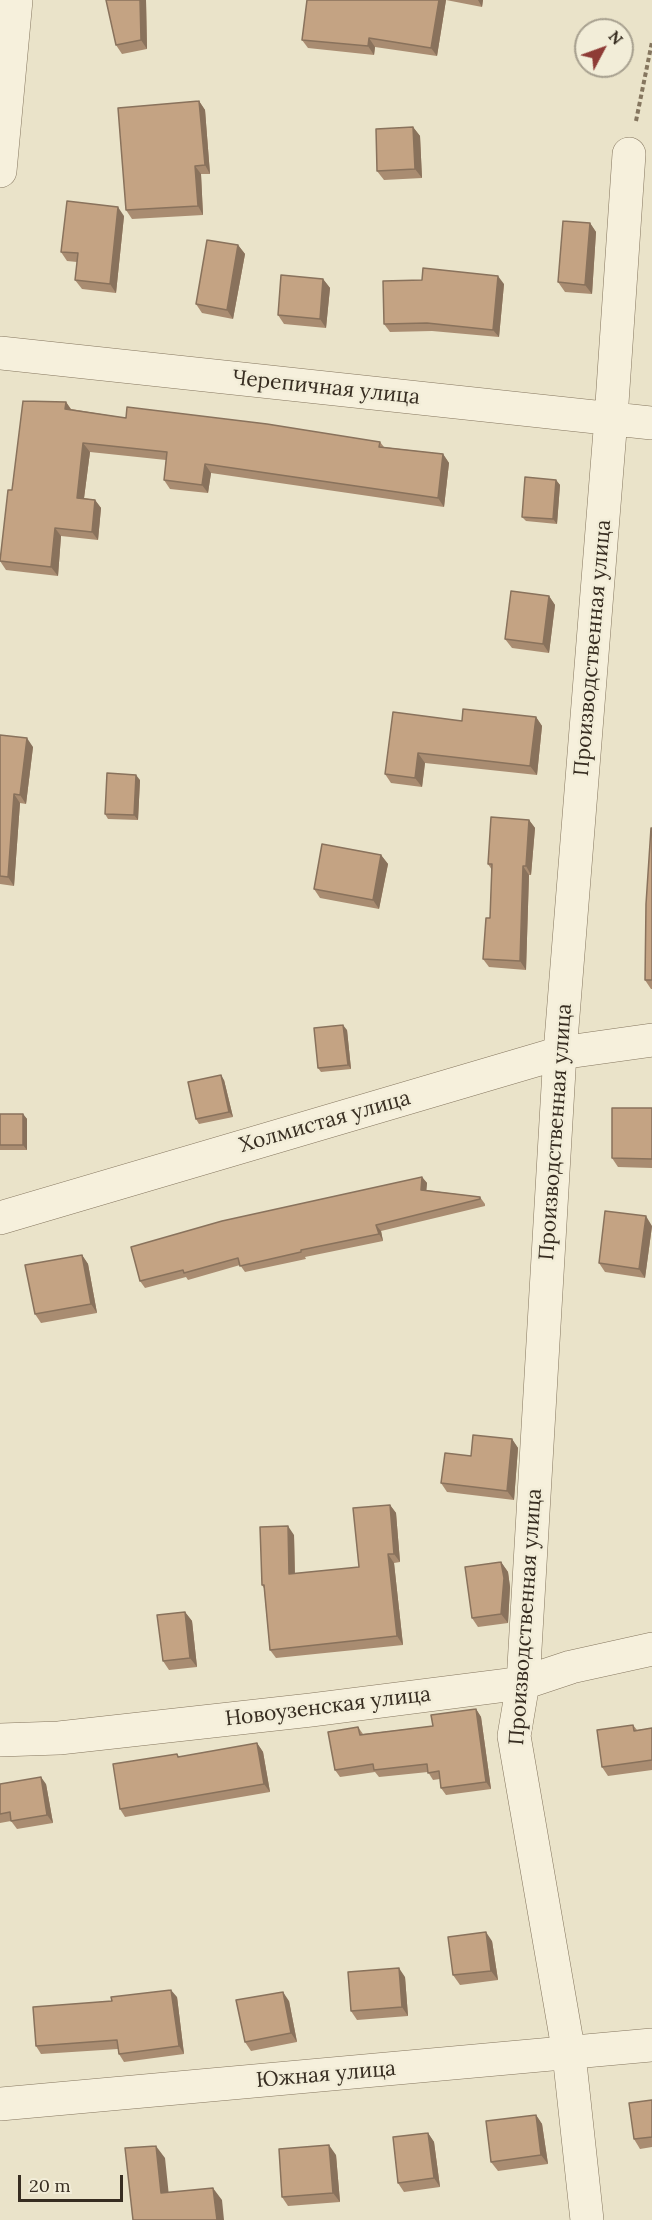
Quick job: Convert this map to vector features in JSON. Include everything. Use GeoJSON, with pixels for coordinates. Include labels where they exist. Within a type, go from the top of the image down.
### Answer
{"type":"FeatureCollection","features":[{"type":"Feature","properties":{"kind":"street"},"geometry":{"type":"LineString","coordinates":[[0,171],[16,0]]}},
{"type":"Feature","properties":{"kind":"street","name":"Производственная улица"},"geometry":{"type":"LineString","coordinates":[[587,2220],[569,2054],[514,1736],[523,1683],[560,1053],[611,418],[629,154]]}},
{"type":"Feature","properties":{"kind":"street","name":"Черепичная улица"},"geometry":{"type":"LineString","coordinates":[[0,353],[652,423]]}},
{"type":"Feature","properties":{"kind":"street","name":"Холмистая улица"},"geometry":{"type":"LineString","coordinates":[[0,1218],[560,1053],[652,1040]]}},
{"type":"Feature","properties":{"kind":"street","name":"Новоузенская улица"},"geometry":{"type":"LineString","coordinates":[[0,1740],[59,1738],[151,1728],[523,1683],[571,1667],[652,1649]]}},
{"type":"Feature","properties":{"kind":"street","name":"Южная улица"},"geometry":{"type":"LineString","coordinates":[[0,2104],[652,2045]]}},
{"type":"Feature","properties":{"kind":"path"},"geometry":{"type":"LineString","coordinates":[[629,154],[652,42]]}},
{"type":"Feature","properties":{"kind":"building"},"geometry":{"type":"Polygon","coordinates":[[[106,0],[140,0],[141,40],[116,45],[106,0]]]}},
{"type":"Feature","properties":{"kind":"building"},"geometry":{"type":"Polygon","coordinates":[[[307,0],[439,0],[431,48],[369,38],[368,46],[302,40],[307,0]]]}},
{"type":"Feature","properties":{"kind":"building"},"geometry":{"type":"Polygon","coordinates":[[[199,101],[205,165],[195,166],[198,206],[126,210],[118,108],[199,101]]]}},
{"type":"Feature","properties":{"kind":"building"},"geometry":{"type":"Polygon","coordinates":[[[413,127],[415,169],[377,171],[376,129],[413,127]]]}},
{"type":"Feature","properties":{"kind":"building"},"geometry":{"type":"Polygon","coordinates":[[[67,201],[118,207],[110,284],[75,280],[78,253],[61,252],[67,201]]]}},
{"type":"Feature","properties":{"kind":"building"},"geometry":{"type":"Polygon","coordinates":[[[563,221],[590,223],[585,285],[558,282],[563,221]]]}},
{"type":"Feature","properties":{"kind":"building"},"geometry":{"type":"Polygon","coordinates":[[[207,240],[238,245],[227,310],[196,304],[207,240]]]}},
{"type":"Feature","properties":{"kind":"building"},"geometry":{"type":"Polygon","coordinates":[[[423,268],[498,276],[493,330],[427,323],[384,324],[383,281],[422,280],[423,268]]]}},
{"type":"Feature","properties":{"kind":"building"},"geometry":{"type":"Polygon","coordinates":[[[281,275],[323,279],[320,319],[278,315],[281,275]]]}},
{"type":"Feature","properties":{"kind":"building"},"geometry":{"type":"Polygon","coordinates":[[[23,401],[66,402],[65,409],[126,418],[127,407],[267,424],[380,442],[379,447],[443,454],[438,498],[205,464],[202,485],[164,480],[167,452],[83,443],[77,498],[95,500],[92,532],[55,528],[51,567],[0,561],[8,490],[12,490],[23,401]]]}},
{"type":"Feature","properties":{"kind":"building"},"geometry":{"type":"Polygon","coordinates":[[[525,477],[556,480],[553,519],[522,517],[525,477]]]}},
{"type":"Feature","properties":{"kind":"building"},"geometry":{"type":"Polygon","coordinates":[[[511,591],[549,596],[543,644],[505,639],[511,591]]]}},
{"type":"Feature","properties":{"kind":"building"},"geometry":{"type":"Polygon","coordinates":[[[463,709],[536,717],[530,766],[418,753],[415,778],[385,774],[393,712],[462,721],[463,709]]]}},
{"type":"Feature","properties":{"kind":"building"},"geometry":{"type":"Polygon","coordinates":[[[0,735],[27,738],[20,795],[14,794],[8,877],[0,876],[0,735]]]}},
{"type":"Feature","properties":{"kind":"building"},"geometry":{"type":"Polygon","coordinates":[[[107,773],[136,775],[134,815],[105,814],[107,773]]]}},
{"type":"Feature","properties":{"kind":"building"},"geometry":{"type":"Polygon","coordinates":[[[491,817],[529,820],[526,866],[523,866],[520,961],[483,959],[486,918],[490,918],[492,864],[488,864],[491,817]]]}},
{"type":"Feature","properties":{"kind":"building"},"geometry":{"type":"Polygon","coordinates":[[[651,828],[652,980],[645,980],[646,904],[651,828]]]}},
{"type":"Feature","properties":{"kind":"building"},"geometry":{"type":"Polygon","coordinates":[[[322,844],[381,855],[373,900],[314,889],[322,844]]]}},
{"type":"Feature","properties":{"kind":"building"},"geometry":{"type":"Polygon","coordinates":[[[343,1025],[348,1065],[318,1068],[314,1028],[343,1025]]]}},
{"type":"Feature","properties":{"kind":"building"},"geometry":{"type":"Polygon","coordinates":[[[221,1075],[229,1112],[196,1119],[188,1082],[221,1075]]]}},
{"type":"Feature","properties":{"kind":"building"},"geometry":{"type":"Polygon","coordinates":[[[612,1108],[652,1108],[652,1159],[612,1158],[612,1108]]]}},
{"type":"Feature","properties":{"kind":"building"},"geometry":{"type":"Polygon","coordinates":[[[0,1114],[23,1114],[23,1145],[0,1145],[0,1114]]]}},
{"type":"Feature","properties":{"kind":"building"},"geometry":{"type":"Polygon","coordinates":[[[422,1177],[421,1190],[480,1197],[480,1199],[376,1225],[379,1234],[301,1250],[301,1252],[240,1266],[238,1258],[184,1273],[183,1270],[140,1281],[131,1247],[222,1221],[422,1177]]]}},
{"type":"Feature","properties":{"kind":"building"},"geometry":{"type":"Polygon","coordinates":[[[605,1211],[646,1216],[639,1269],[599,1263],[605,1211]]]}},
{"type":"Feature","properties":{"kind":"building"},"geometry":{"type":"Polygon","coordinates":[[[82,1255],[91,1304],[35,1314],[25,1265],[82,1255]]]}},
{"type":"Feature","properties":{"kind":"building"},"geometry":{"type":"Polygon","coordinates":[[[473,1435],[512,1439],[507,1491],[441,1483],[445,1453],[471,1456],[473,1435]]]}},
{"type":"Feature","properties":{"kind":"building"},"geometry":{"type":"Polygon","coordinates":[[[390,1505],[394,1554],[388,1554],[397,1636],[270,1650],[264,1585],[262,1585],[260,1527],[288,1526],[289,1574],[359,1567],[353,1508],[390,1505]]]}},
{"type":"Feature","properties":{"kind":"building"},"geometry":{"type":"Polygon","coordinates":[[[501,1562],[504,1578],[501,1614],[472,1618],[465,1567],[501,1562]]]}},
{"type":"Feature","properties":{"kind":"building"},"geometry":{"type":"Polygon","coordinates":[[[185,1612],[190,1658],[163,1661],[157,1615],[185,1612]]]}},
{"type":"Feature","properties":{"kind":"building"},"geometry":{"type":"Polygon","coordinates":[[[476,1709],[486,1782],[441,1788],[439,1771],[428,1773],[427,1764],[374,1770],[373,1764],[335,1770],[328,1732],[358,1727],[360,1735],[433,1726],[431,1715],[476,1709]]]}},
{"type":"Feature","properties":{"kind":"building"},"geometry":{"type":"Polygon","coordinates":[[[633,1725],[634,1731],[652,1728],[652,1760],[602,1767],[597,1730],[633,1725]]]}},
{"type":"Feature","properties":{"kind":"building"},"geometry":{"type":"Polygon","coordinates":[[[257,1743],[264,1784],[120,1809],[113,1764],[177,1754],[178,1757],[257,1743]]]}},
{"type":"Feature","properties":{"kind":"building"},"geometry":{"type":"Polygon","coordinates":[[[41,1777],[47,1815],[11,1821],[10,1812],[0,1814],[0,1784],[41,1777]]]}},
{"type":"Feature","properties":{"kind":"building"},"geometry":{"type":"Polygon","coordinates":[[[486,1932],[491,1971],[453,1975],[448,1937],[486,1932]]]}},
{"type":"Feature","properties":{"kind":"building"},"geometry":{"type":"Polygon","coordinates":[[[399,1968],[402,2007],[351,2011],[348,1972],[399,1968]]]}},
{"type":"Feature","properties":{"kind":"building"},"geometry":{"type":"Polygon","coordinates":[[[171,1990],[179,2046],[119,2054],[117,2040],[36,2046],[33,2007],[112,2001],[111,1997],[171,1990]]]}},
{"type":"Feature","properties":{"kind":"building"},"geometry":{"type":"Polygon","coordinates":[[[283,1992],[291,2033],[245,2042],[236,2000],[283,1992]]]}},
{"type":"Feature","properties":{"kind":"building"},"geometry":{"type":"Polygon","coordinates":[[[652,2100],[652,2137],[634,2139],[629,2103],[652,2100]]]}},
{"type":"Feature","properties":{"kind":"building"},"geometry":{"type":"Polygon","coordinates":[[[536,2115],[541,2155],[491,2162],[486,2121],[536,2115]]]}},
{"type":"Feature","properties":{"kind":"building"},"geometry":{"type":"Polygon","coordinates":[[[428,2133],[434,2178],[398,2183],[393,2137],[428,2133]]]}},
{"type":"Feature","properties":{"kind":"building"},"geometry":{"type":"Polygon","coordinates":[[[329,2145],[333,2193],[282,2197],[279,2149],[329,2145]]]}},
{"type":"Feature","properties":{"kind":"building"},"geometry":{"type":"Polygon","coordinates":[[[156,2146],[161,2193],[213,2188],[217,2220],[133,2220],[125,2148],[156,2146]]]}}]}
